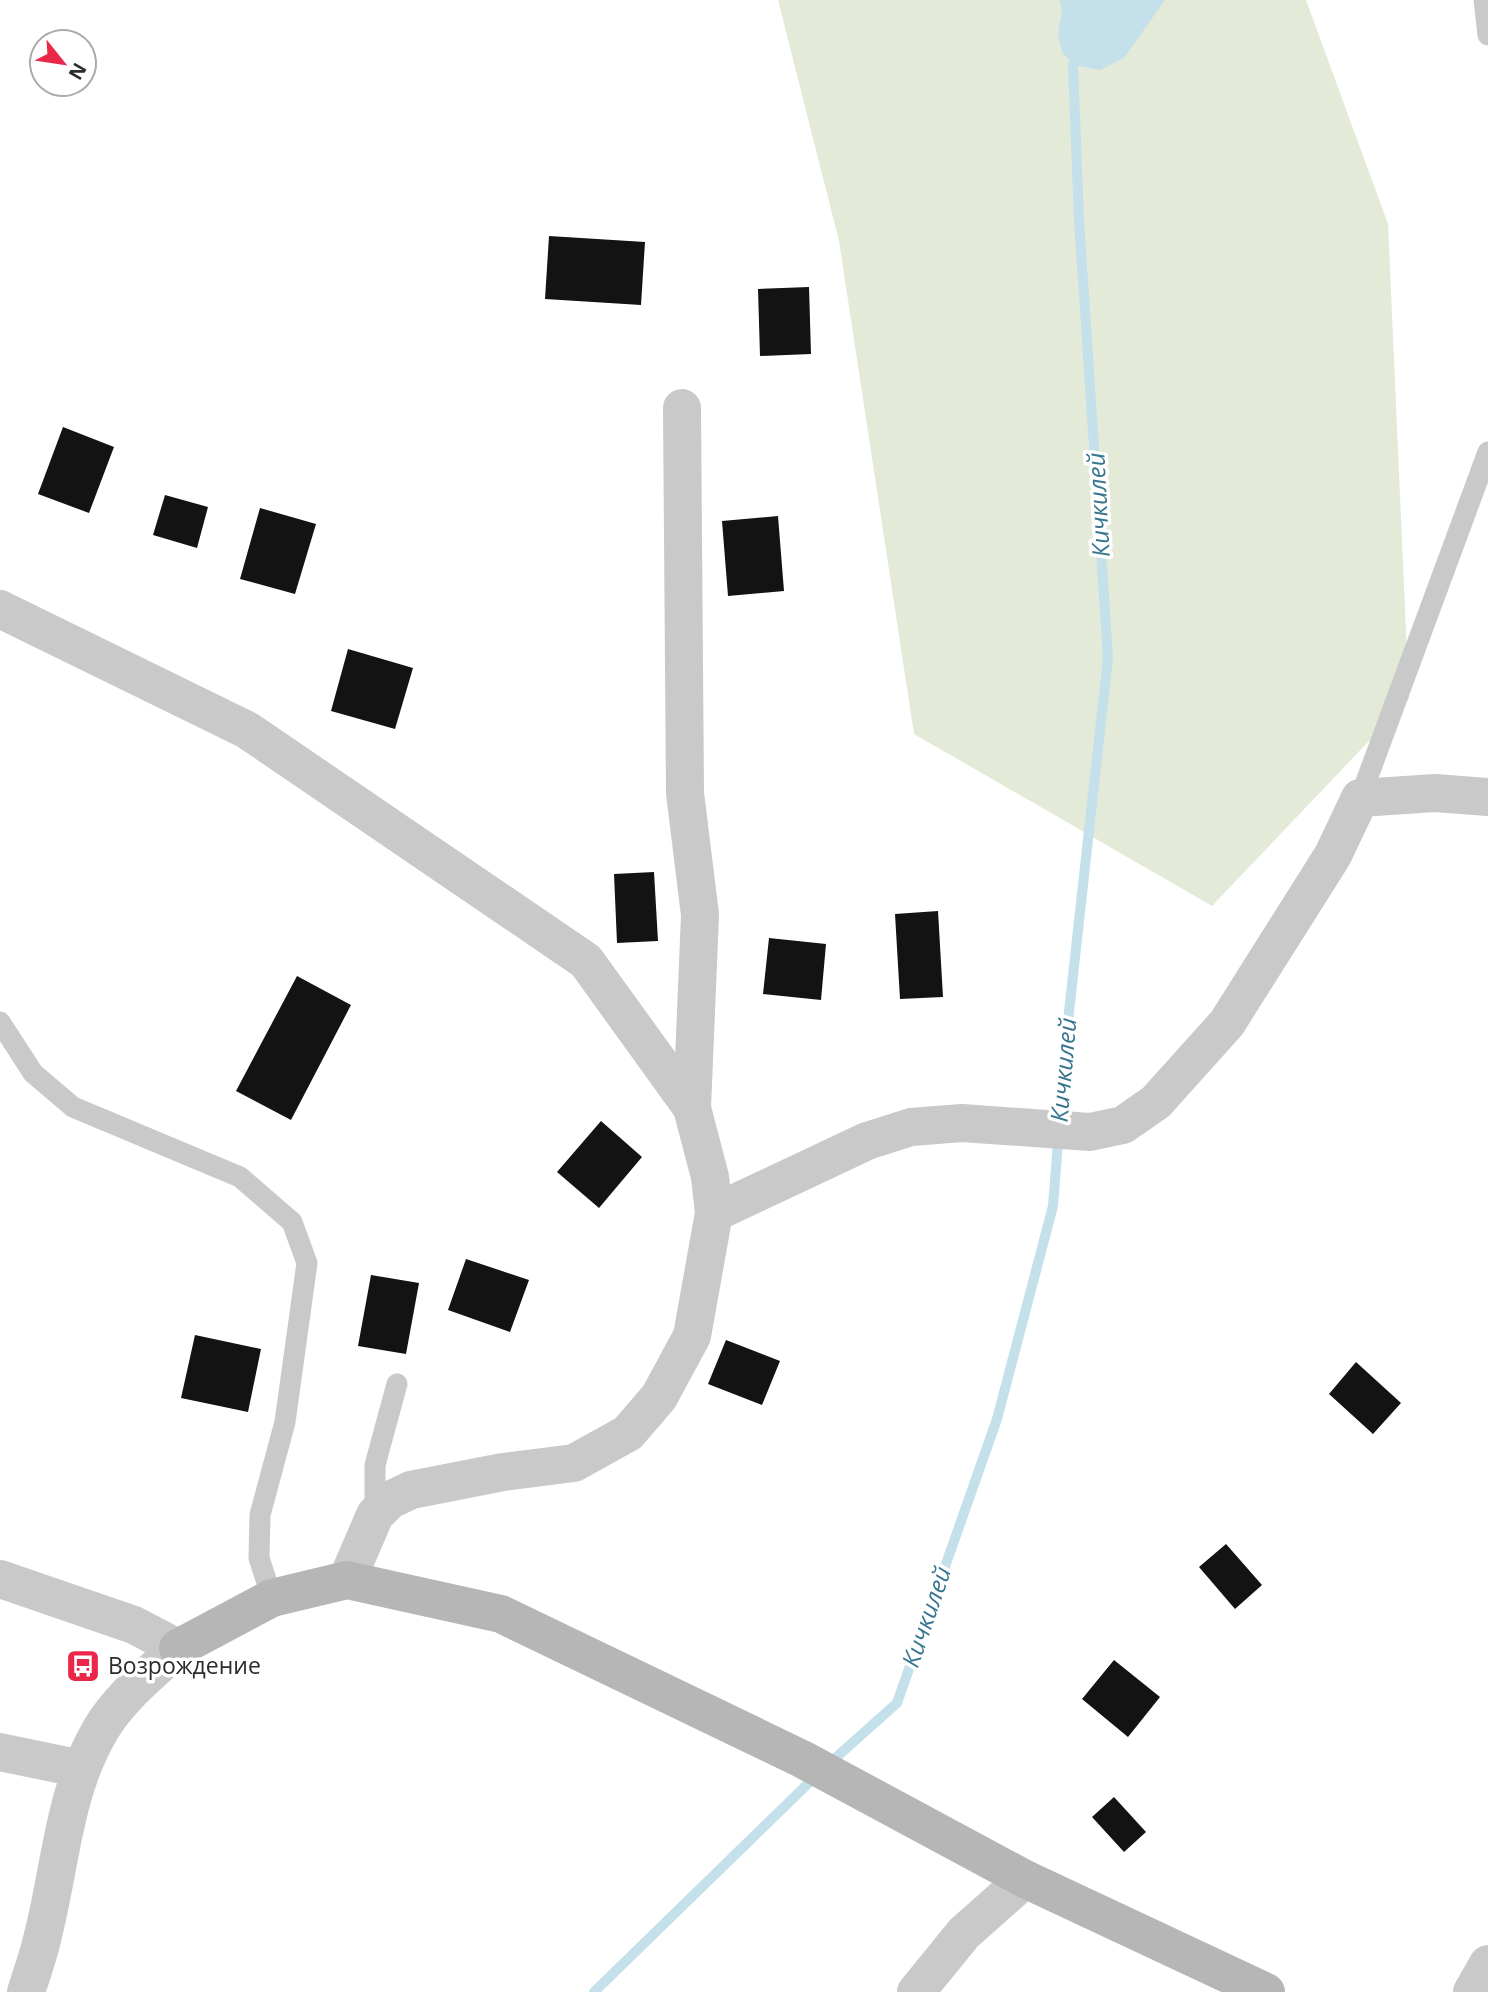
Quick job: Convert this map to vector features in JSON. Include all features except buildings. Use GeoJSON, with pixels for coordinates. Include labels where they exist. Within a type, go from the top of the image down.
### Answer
{"type":"FeatureCollection","features":[{"type":"Feature","properties":{"kind":"street"},"geometry":{"type":"LineString","coordinates":[[347,1580],[375,1515],[390,1500],[411,1490],[503,1472],[574,1463],[628,1433],[659,1397],[692,1336],[714,1213],[710,1177],[692,1108],[700,915],[685,793],[682,408]]}},
{"type":"Feature","properties":{"kind":"street"},"geometry":{"type":"LineString","coordinates":[[0,609],[247,730],[586,961],[692,1108]]}},
{"type":"Feature","properties":{"kind":"street"},"geometry":{"type":"LineString","coordinates":[[714,1213],[867,1140],[911,1127],[961,1123],[1090,1132],[1123,1125],[1156,1102],[1227,1023],[1333,855],[1360,798],[1435,793],[1488,797]]}},
{"type":"Feature","properties":{"kind":"street"},"geometry":{"type":"LineString","coordinates":[[0,1579],[134,1625],[178,1648]]}},
{"type":"Feature","properties":{"kind":"street"},"geometry":{"type":"LineString","coordinates":[[26,1992],[43,1935],[65,1818],[82,1769],[101,1728],[126,1696],[178,1648],[272,1598],[347,1580],[502,1614],[802,1759],[1025,1879],[1266,1992]]}},
{"type":"Feature","properties":{"kind":"street"},"geometry":{"type":"LineString","coordinates":[[0,1752],[82,1769]]}},
{"type":"Feature","properties":{"kind":"street"},"geometry":{"type":"LineString","coordinates":[[916,1992],[964,1933],[1025,1879]]}},
{"type":"Feature","properties":{"kind":"street"},"geometry":{"type":"LineString","coordinates":[[1472,1992],[1488,1964]]}},
{"type":"Feature","properties":{"kind":"lane"},"geometry":{"type":"LineString","coordinates":[[1484,0],[1488,36]]}},
{"type":"Feature","properties":{"kind":"lane"},"geometry":{"type":"LineString","coordinates":[[1360,798],[1488,452]]}},
{"type":"Feature","properties":{"kind":"lane"},"geometry":{"type":"LineString","coordinates":[[0,1022],[33,1073],[73,1107],[240,1177],[292,1222],[307,1263],[285,1422],[260,1515],[259,1558],[272,1598]]}},
{"type":"Feature","properties":{"kind":"lane"},"geometry":{"type":"LineString","coordinates":[[375,1515],[375,1465],[397,1384]]}},
{"type":"Feature","properties":{"kind":"green space"},"geometry":{"type":"Polygon","coordinates":[[[778,0],[1306,0],[1388,224],[1409,699],[1212,906],[914,734],[839,241],[778,0]]]}},
{"type":"Feature","properties":{"kind":"water"},"geometry":{"type":"Polygon","coordinates":[[[1060,0],[1165,0],[1124,58],[1100,70],[1073,65],[1062,52],[1058,34],[1062,10],[1060,0]]]}},
{"type":"Feature","properties":{"kind":"waterway","name":"Кичкилей"},"geometry":{"type":"LineString","coordinates":[[594,1992],[822,1770],[897,1703],[997,1419],[1053,1206],[1066,1039],[1108,658],[1079,220],[1073,65],[1077,53]]}},
{"type":"Feature","properties":{"kind":"place","name":"Возрождение"},"geometry":{"type":"Point","coordinates":[83,1666]}}]}
